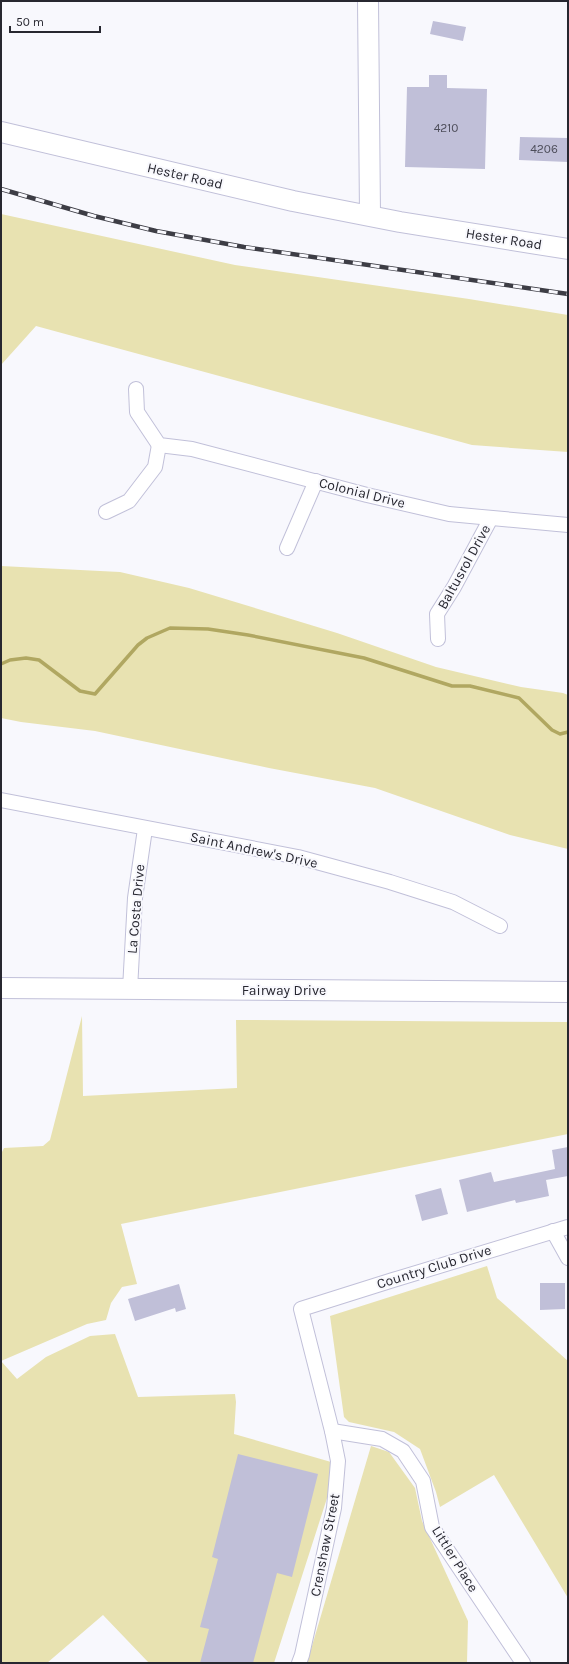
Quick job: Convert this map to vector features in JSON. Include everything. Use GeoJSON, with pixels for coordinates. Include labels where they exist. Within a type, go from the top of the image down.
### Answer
{"type":"FeatureCollection","features":[{"type":"Feature","properties":{"kind":"main road"},"geometry":{"type":"LineString","coordinates":[[368,1],[370,215]]}},
{"type":"Feature","properties":{"kind":"main road","name":"Hester Road"},"geometry":{"type":"LineString","coordinates":[[1,132],[293,201],[400,222],[568,249]]}},
{"type":"Feature","properties":{"kind":"main road","name":"Fairway Drive"},"geometry":{"type":"LineString","coordinates":[[1,988],[568,992]]}},
{"type":"Feature","properties":{"kind":"street"},"geometry":{"type":"LineString","coordinates":[[106,512],[129,501],[155,467],[159,444],[137,412],[136,389]]}},
{"type":"Feature","properties":{"kind":"street","name":"Colonial Drive"},"geometry":{"type":"LineString","coordinates":[[159,444],[192,449],[450,514],[568,525]]}},
{"type":"Feature","properties":{"kind":"street"},"geometry":{"type":"LineString","coordinates":[[287,548],[316,481]]}},
{"type":"Feature","properties":{"kind":"street","name":"Baltusrol Drive"},"geometry":{"type":"LineString","coordinates":[[438,639],[437,614],[454,587],[491,518]]}},
{"type":"Feature","properties":{"kind":"street","name":"Saint Andrew's Drive"},"geometry":{"type":"LineString","coordinates":[[1,800],[298,858],[390,882],[453,902],[500,926]]}},
{"type":"Feature","properties":{"kind":"street","name":"La Costa Drive"},"geometry":{"type":"LineString","coordinates":[[130,989],[135,898],[145,829]]}},
{"type":"Feature","properties":{"kind":"street","name":"Country Club Drive"},"geometry":{"type":"LineString","coordinates":[[300,1309],[568,1227]]}},
{"type":"Feature","properties":{"kind":"street"},"geometry":{"type":"LineString","coordinates":[[553,1231],[568,1258]]}},
{"type":"Feature","properties":{"kind":"street","name":"Crenshaw Street"},"geometry":{"type":"LineString","coordinates":[[298,1663],[302,1655],[334,1508],[338,1462],[332,1431],[300,1309]]}},
{"type":"Feature","properties":{"kind":"street","name":"Littler Place"},"geometry":{"type":"LineString","coordinates":[[332,1431],[382,1439],[403,1450],[423,1481],[432,1527],[523,1663]]}},
{"type":"Feature","properties":{"kind":"shaded area"},"geometry":{"type":"Polygon","coordinates":[[[1,214],[235,265],[568,315],[568,452],[472,445],[36,326],[1,365],[1,214]]]}},
{"type":"Feature","properties":{"kind":"shaded area"},"geometry":{"type":"Polygon","coordinates":[[[1,566],[120,572],[189,588],[337,633],[436,667],[521,687],[568,695],[568,849],[510,835],[375,788],[269,768],[95,731],[21,722],[1,718],[1,566]]]}},
{"type":"Feature","properties":{"kind":"shaded area"},"geometry":{"type":"Polygon","coordinates":[[[82,1016],[83,1096],[237,1088],[236,1020],[568,1022],[568,1134],[121,1224],[137,1284],[122,1287],[111,1303],[106,1320],[87,1324],[1,1361],[1,1154],[4,1148],[43,1146],[50,1140],[82,1016]]]}},
{"type":"Feature","properties":{"kind":"shaded area"},"geometry":{"type":"Polygon","coordinates":[[[487,1266],[497,1298],[568,1361],[568,1598],[494,1475],[440,1507],[420,1449],[394,1432],[349,1422],[344,1417],[330,1316],[487,1266]]]}},
{"type":"Feature","properties":{"kind":"shaded area"},"geometry":{"type":"Polygon","coordinates":[[[115,1334],[138,1397],[235,1394],[234,1434],[338,1464],[274,1663],[149,1663],[103,1615],[47,1663],[1,1663],[1,1361],[17,1379],[46,1357],[90,1336],[115,1334]]]}},
{"type":"Feature","properties":{"kind":"shaded area"},"geometry":{"type":"Polygon","coordinates":[[[371,1446],[389,1452],[415,1488],[422,1521],[468,1621],[467,1663],[307,1663],[371,1446]]]}},
{"type":"Feature","properties":{"kind":"building"},"geometry":{"type":"Polygon","coordinates":[[[433,21],[466,27],[463,41],[430,34],[433,21]]]}},
{"type":"Feature","properties":{"kind":"building"},"geometry":{"type":"Polygon","coordinates":[[[429,75],[447,75],[447,88],[487,89],[485,169],[405,167],[407,87],[429,87],[429,75]]]}},
{"type":"Feature","properties":{"kind":"building"},"geometry":{"type":"Polygon","coordinates":[[[520,137],[568,138],[568,162],[519,160],[520,137]]]}},
{"type":"Feature","properties":{"kind":"building"},"geometry":{"type":"Polygon","coordinates":[[[568,1147],[568,1176],[546,1180],[549,1196],[516,1203],[515,1200],[467,1212],[459,1180],[491,1172],[494,1182],[555,1169],[552,1150],[568,1147]]]}},
{"type":"Feature","properties":{"kind":"building"},"geometry":{"type":"Polygon","coordinates":[[[441,1188],[448,1214],[422,1221],[415,1195],[441,1188]]]}},
{"type":"Feature","properties":{"kind":"building"},"geometry":{"type":"Polygon","coordinates":[[[540,1283],[565,1283],[565,1309],[540,1310],[540,1283]]]}},
{"type":"Feature","properties":{"kind":"building"},"geometry":{"type":"Polygon","coordinates":[[[179,1284],[186,1309],[176,1312],[175,1308],[135,1321],[128,1299],[179,1284]]]}},
{"type":"Feature","properties":{"kind":"building"},"geometry":{"type":"Polygon","coordinates":[[[238,1454],[318,1474],[292,1577],[277,1573],[253,1663],[200,1663],[209,1629],[200,1627],[218,1559],[212,1557],[238,1454]]]}},
{"type":"Feature","properties":{"kind":"waterway"},"geometry":{"type":"LineString","coordinates":[[1,664],[10,660],[26,658],[39,660],[80,691],[95,694],[138,645],[147,638],[170,628],[208,629],[248,635],[364,658],[452,686],[470,686],[519,698],[552,730],[560,734],[568,732]]}},
{"type":"Feature","properties":{"kind":"railway"},"geometry":{"type":"LineString","coordinates":[[1,189],[94,216],[156,231],[244,247],[568,294]]}}]}
